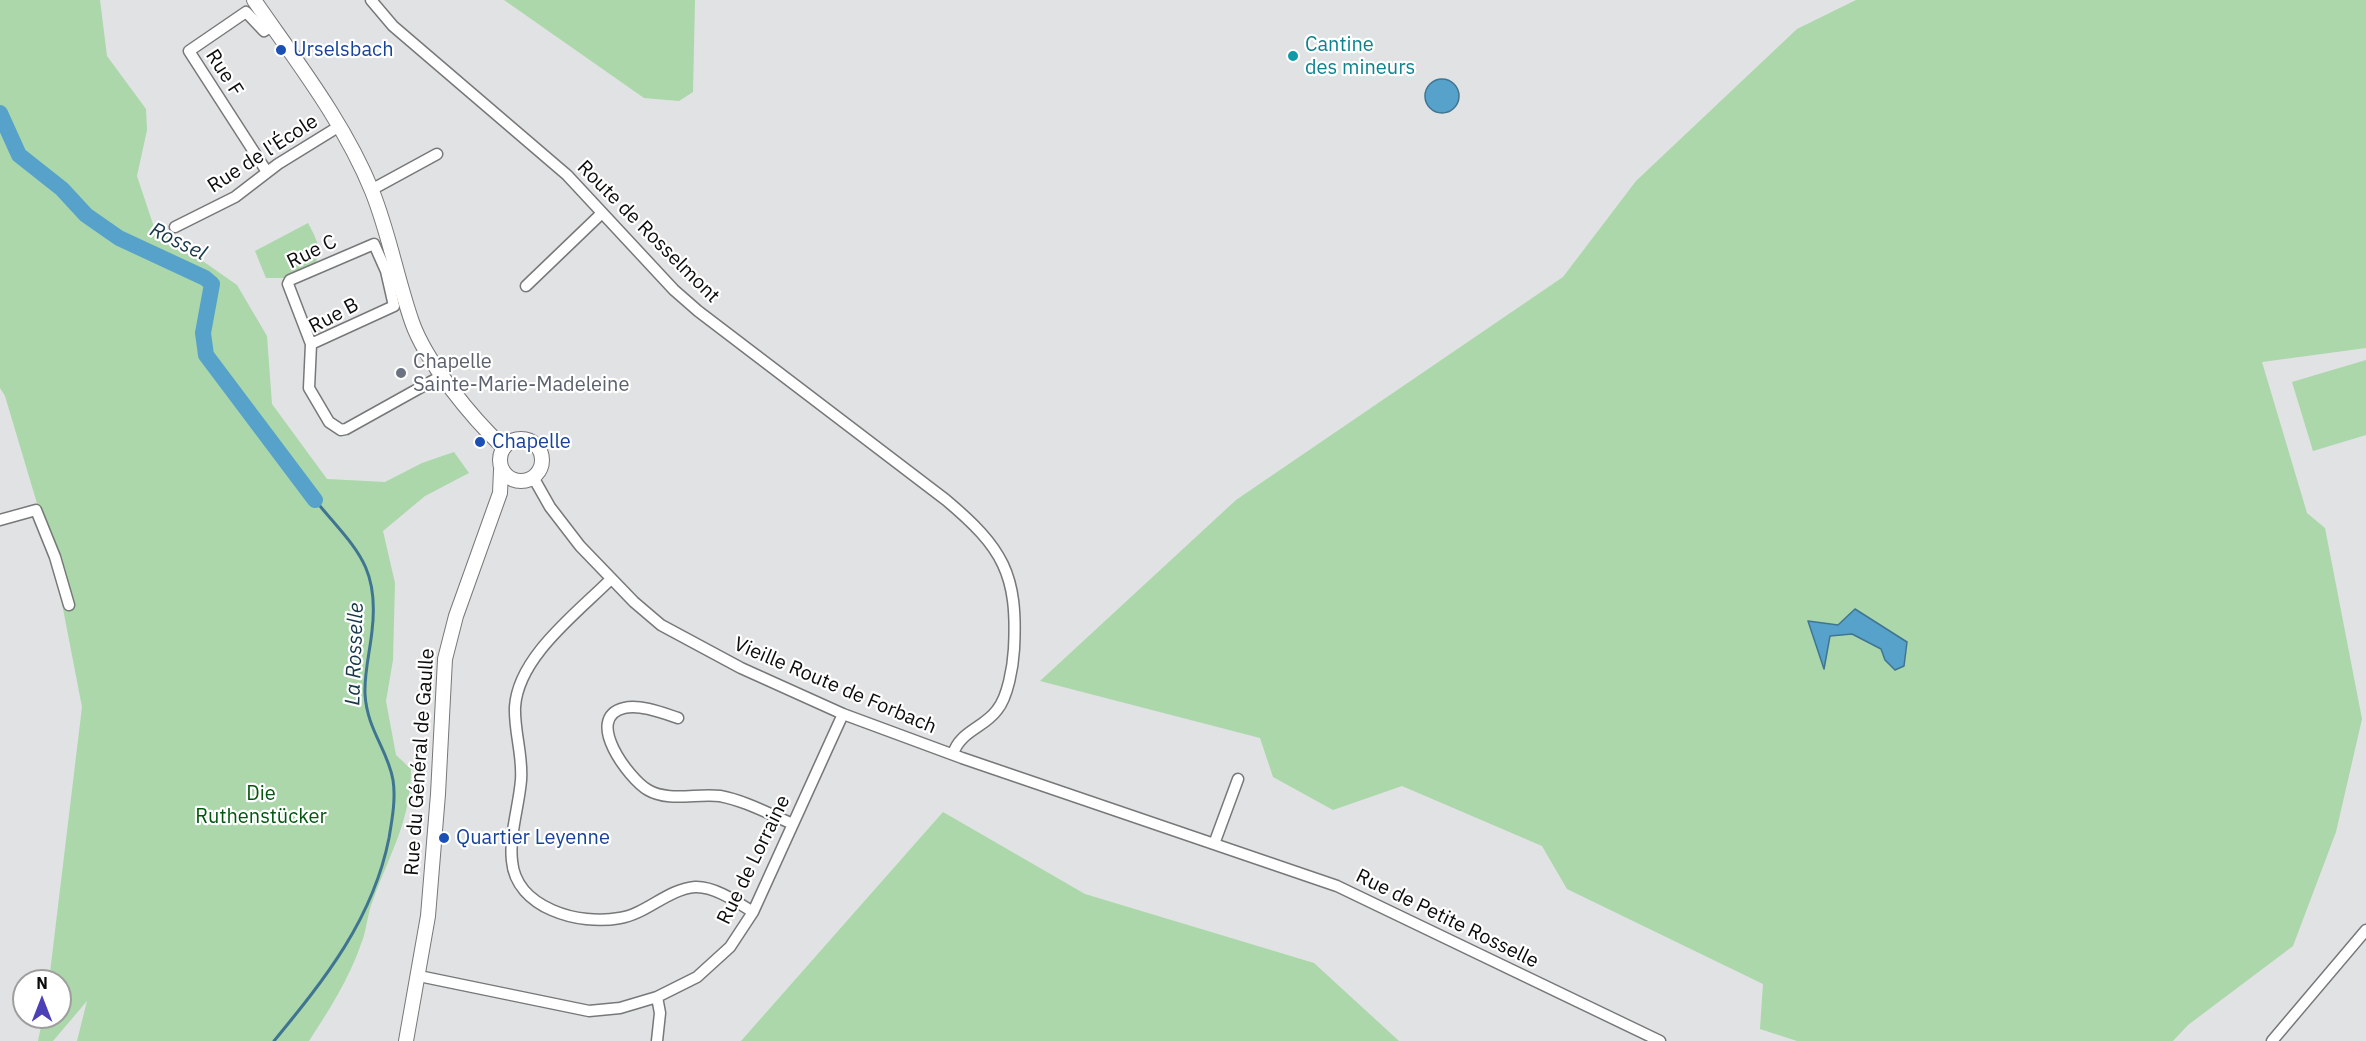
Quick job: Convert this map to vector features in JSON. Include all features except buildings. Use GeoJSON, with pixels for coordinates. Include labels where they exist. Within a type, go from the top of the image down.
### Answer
{"type":"FeatureCollection","features":[{"type":"Feature","properties":{"kind":"main road"},"geometry":{"type":"LineString","coordinates":[[254,0],[353,149],[372,190],[391,269],[423,346],[483,429],[503,447]]}},
{"type":"Feature","properties":{"kind":"main road"},"geometry":{"type":"LineString","coordinates":[[500,493],[516,481],[533,477],[542,464],[539,448],[525,439],[517,438],[503,447],[500,454],[501,470],[516,481]]}},
{"type":"Feature","properties":{"kind":"main road","name":"Rue du Général de Gaulle"},"geometry":{"type":"LineString","coordinates":[[405,1041],[418,976],[430,894],[445,659],[456,616],[500,493],[501,470]]}},
{"type":"Feature","properties":{"kind":"street","name":"Route de Rosselmont"},"geometry":{"type":"LineString","coordinates":[[371,0],[393,26],[567,175],[698,311],[946,500],[977,526],[992,545],[1007,572],[1014,596],[1013,669],[997,710],[963,735],[953,754]]}},
{"type":"Feature","properties":{"kind":"street","name":"Rue F"},"geometry":{"type":"LineString","coordinates":[[267,172],[189,51],[246,12],[264,32],[272,26]]}},
{"type":"Feature","properties":{"kind":"street","name":"Rue de l'École"},"geometry":{"type":"LineString","coordinates":[[175,227],[236,197],[267,172],[338,127]]}},
{"type":"Feature","properties":{"kind":"street"},"geometry":{"type":"LineString","coordinates":[[372,190],[437,153]]}},
{"type":"Feature","properties":{"kind":"street"},"geometry":{"type":"LineString","coordinates":[[526,286],[602,213]]}},
{"type":"Feature","properties":{"kind":"street","name":"Rue C"},"geometry":{"type":"LineString","coordinates":[[311,344],[288,284],[290,280],[374,244],[391,269]]}},
{"type":"Feature","properties":{"kind":"street","name":"Rue B"},"geometry":{"type":"LineString","coordinates":[[391,269],[394,306],[311,344],[309,388],[329,422],[341,430],[352,427],[443,375]]}},
{"type":"Feature","properties":{"kind":"street","name":"Vieille Route de Forbach"},"geometry":{"type":"LineString","coordinates":[[533,477],[550,507],[580,546],[611,579],[661,625],[741,669],[843,714],[1014,777]]}},
{"type":"Feature","properties":{"kind":"street"},"geometry":{"type":"LineString","coordinates":[[0,520],[36,510],[55,557],[69,605]]}},
{"type":"Feature","properties":{"kind":"street"},"geometry":{"type":"LineString","coordinates":[[611,579],[558,631],[526,670],[518,689],[516,726],[522,758],[511,859],[514,876],[529,897],[558,912],[580,918],[620,918],[695,887],[710,889],[753,912]]}},
{"type":"Feature","properties":{"kind":"street"},"geometry":{"type":"LineString","coordinates":[[678,718],[635,707],[624,708],[613,714],[607,725],[610,742],[636,781],[660,795],[704,795],[739,801],[793,824]]}},
{"type":"Feature","properties":{"kind":"street","name":"Rue de Lorraine"},"geometry":{"type":"LineString","coordinates":[[418,976],[589,1011],[620,1008],[657,997],[697,977],[730,947],[753,912],[843,714]]}},
{"type":"Feature","properties":{"kind":"street","name":"Rue de Petite Rosselle"},"geometry":{"type":"LineString","coordinates":[[1014,777],[1314,878],[1367,900],[1660,1041]]}},
{"type":"Feature","properties":{"kind":"street"},"geometry":{"type":"LineString","coordinates":[[1214,844],[1238,779]]}},
{"type":"Feature","properties":{"kind":"street"},"geometry":{"type":"LineString","coordinates":[[2272,1041],[2366,930]]}},
{"type":"Feature","properties":{"kind":"street"},"geometry":{"type":"LineString","coordinates":[[657,997],[660,1013],[657,1041]]}},
{"type":"Feature","properties":{"kind":"green space","name":"Die Ruthenstücker"},"geometry":{"type":"Polygon","coordinates":[[[0,0],[100,0],[107,56],[146,109],[147,130],[137,176],[154,227],[237,285],[267,336],[272,404],[327,479],[385,482],[422,463],[454,452],[469,473],[425,496],[383,531],[395,583],[393,660],[386,701],[396,755],[411,769],[410,787],[398,836],[371,905],[363,939],[351,970],[309,1041],[77,1041],[87,1001],[72,1019],[72,969],[50,969],[82,707],[53,557],[5,396],[0,388],[0,0]]]}},
{"type":"Feature","properties":{"kind":"green space"},"geometry":{"type":"Polygon","coordinates":[[[504,0],[695,0],[693,92],[679,101],[644,98],[504,0]]]}},
{"type":"Feature","properties":{"kind":"green space"},"geometry":{"type":"Polygon","coordinates":[[[1856,0],[2366,0],[2366,348],[2262,362],[2307,513],[2325,528],[2362,719],[2336,832],[2293,946],[2188,1025],[2173,1041],[1797,1041],[1760,1029],[1763,984],[1567,889],[1542,846],[1402,786],[1333,810],[1273,777],[1260,738],[1040,681],[1236,500],[1563,277],[1636,181],[1797,29],[1856,0]]]}},
{"type":"Feature","properties":{"kind":"green space"},"geometry":{"type":"Polygon","coordinates":[[[308,223],[316,238],[318,248],[315,265],[289,278],[266,278],[255,251],[308,223]]]}},
{"type":"Feature","properties":{"kind":"green space"},"geometry":{"type":"Polygon","coordinates":[[[2366,360],[2366,435],[2313,451],[2292,382],[2366,360]]]}},
{"type":"Feature","properties":{"kind":"green space"},"geometry":{"type":"Polygon","coordinates":[[[943,812],[1085,894],[1314,963],[1399,1041],[741,1041],[943,812]]]}},
{"type":"Feature","properties":{"kind":"green space","name":"Die Ruthenstücker"},"geometry":{"type":"Polygon","coordinates":[[[40,1029],[63,1029],[53,1041],[38,1041],[40,1029]]]}},
{"type":"Feature","properties":{"kind":"water"},"geometry":{"type":"Polygon","coordinates":[[[1442,79],[1454,84],[1459,96],[1454,108],[1442,113],[1430,108],[1425,96],[1430,84],[1442,79]]]}},
{"type":"Feature","properties":{"kind":"water"},"geometry":{"type":"Polygon","coordinates":[[[1855,609],[1907,642],[1904,666],[1895,670],[1885,660],[1881,649],[1852,634],[1830,636],[1824,669],[1808,621],[1838,625],[1855,609]]]}},
{"type":"Feature","properties":{"kind":"waterway","name":"Rossel"},"geometry":{"type":"LineString","coordinates":[[0,113],[19,155],[62,189],[86,215],[119,238],[205,278],[212,284],[203,333],[206,355],[315,500]]}},
{"type":"Feature","properties":{"kind":"waterway","name":"La Rosselle"},"geometry":{"type":"LineString","coordinates":[[274,1041],[329,971],[359,921],[382,867],[394,802],[393,780],[387,759],[373,729],[365,694],[373,608],[368,573],[352,545],[315,500]]}},
{"type":"Feature","properties":{"kind":"place","name":"Urselsbach"},"geometry":{"type":"Point","coordinates":[281,50]}},
{"type":"Feature","properties":{"kind":"place","name":"Cantine des mineurs"},"geometry":{"type":"Point","coordinates":[1293,56]}},
{"type":"Feature","properties":{"kind":"place","name":"Chapelle Sainte-Marie-Madeleine"},"geometry":{"type":"Point","coordinates":[401,373]}},
{"type":"Feature","properties":{"kind":"place","name":"Chapelle"},"geometry":{"type":"Point","coordinates":[480,442]}},
{"type":"Feature","properties":{"kind":"place","name":"Quartier Leyenne"},"geometry":{"type":"Point","coordinates":[444,838]}}]}
